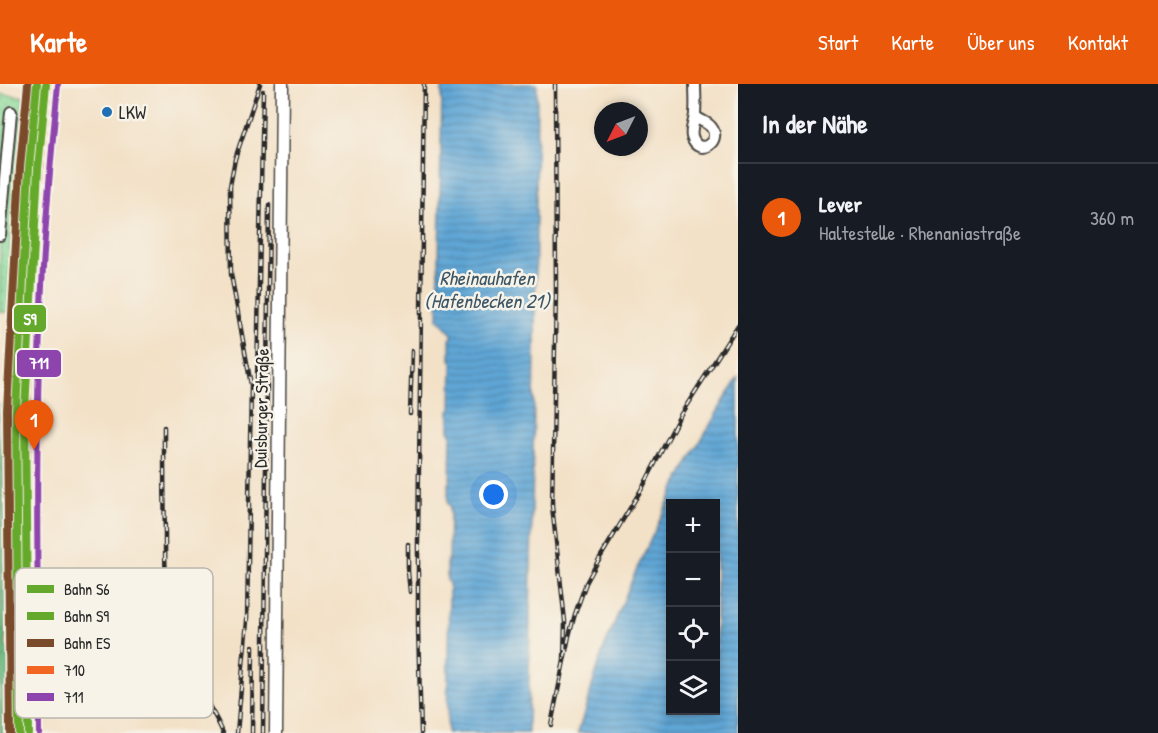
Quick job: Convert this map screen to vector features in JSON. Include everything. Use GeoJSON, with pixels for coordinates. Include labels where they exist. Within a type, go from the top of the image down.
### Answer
{"type":"FeatureCollection","features":[{"type":"Feature","properties":{"kind":"street"},"geometry":{"type":"LineString","coordinates":[[29,568],[28,454],[31,328],[39,186],[49,84]]}},
{"type":"Feature","properties":{"kind":"street","name":"Duisburger Straße"},"geometry":{"type":"LineString","coordinates":[[276,733],[282,84]]}},
{"type":"Feature","properties":{"kind":"street"},"geometry":{"type":"LineString","coordinates":[[695,84],[695,116]]}},
{"type":"Feature","properties":{"kind":"street"},"geometry":{"type":"LineString","coordinates":[[0,235],[11,112]]}},
{"type":"Feature","properties":{"kind":"street"},"geometry":{"type":"LineString","coordinates":[[30,718],[30,733]]}},
{"type":"Feature","properties":{"kind":"green space"},"geometry":{"type":"Polygon","coordinates":[[[0,94],[24,97],[11,243],[10,312],[0,312],[0,94]]]}},
{"type":"Feature","properties":{"kind":"green space"},"geometry":{"type":"Polygon","coordinates":[[[0,404],[6,404],[4,438],[6,647],[9,650],[8,733],[0,733],[0,404]]]}},
{"type":"Feature","properties":{"kind":"water","name":"Rheinauhafen (Hafenbecken 21)"},"geometry":{"type":"Polygon","coordinates":[[[442,84],[537,84],[528,733],[447,733],[449,582],[447,581],[447,560],[449,560],[448,483],[450,483],[449,411],[451,410],[450,339],[452,334],[438,319],[442,84]]]}},
{"type":"Feature","properties":{"kind":"water"},"geometry":{"type":"Polygon","coordinates":[[[738,378],[738,733],[578,733],[602,653],[634,575],[666,506],[666,715],[720,715],[720,499],[669,499],[738,378]]]}},
{"type":"Feature","properties":{"kind":"railway"},"geometry":{"type":"LineString","coordinates":[[38,568],[36,492],[38,351],[43,241],[57,84]]}},
{"type":"Feature","properties":{"kind":"railway"},"geometry":{"type":"LineString","coordinates":[[237,733],[247,621],[251,385],[231,274],[230,186],[235,159],[260,84]]}},
{"type":"Feature","properties":{"kind":"railway"},"geometry":{"type":"LineString","coordinates":[[421,733],[418,541],[424,84]]}},
{"type":"Feature","properties":{"kind":"railway"},"geometry":{"type":"LineString","coordinates":[[555,84],[556,291],[552,506],[565,621],[564,659]]}},
{"type":"Feature","properties":{"kind":"railway"},"geometry":{"type":"LineString","coordinates":[[257,379],[263,91]]}},
{"type":"Feature","properties":{"kind":"railway"},"geometry":{"type":"LineString","coordinates":[[263,733],[269,205]]}},
{"type":"Feature","properties":{"kind":"railway"},"geometry":{"type":"LineString","coordinates":[[551,725],[569,636],[586,583],[644,485],[679,417],[738,325]]}},
{"type":"Feature","properties":{"kind":"railway"},"geometry":{"type":"LineString","coordinates":[[410,414],[412,351]]}},
{"type":"Feature","properties":{"kind":"railway"},"geometry":{"type":"LineString","coordinates":[[164,427],[166,568]]}},
{"type":"Feature","properties":{"kind":"railway"},"geometry":{"type":"LineString","coordinates":[[408,544],[410,592]]}},
{"type":"Feature","properties":{"kind":"railway"},"geometry":{"type":"LineString","coordinates":[[252,733],[253,646]]}},
{"type":"Feature","properties":{"kind":"railway"},"geometry":{"type":"LineString","coordinates":[[213,713],[223,733]]}},
{"type":"Feature","properties":{"kind":"railway"},"geometry":{"type":"LineString","coordinates":[[39,718],[39,733]]}},
{"type":"Feature","properties":{"kind":"rail line","name":"ES"},"geometry":{"type":"LineString","coordinates":[[10,733],[7,410],[20,168],[28,84]]}},
{"type":"Feature","properties":{"kind":"rail line","name":"S6"},"geometry":{"type":"LineString","coordinates":[[17,568],[16,410],[29,168],[37,84]]}},
{"type":"Feature","properties":{"kind":"rail line","name":"S9"},"geometry":{"type":"LineString","coordinates":[[26,568],[25,410],[38,169],[46,85]]}},
{"type":"Feature","properties":{"kind":"rail line","name":"S6"},"geometry":{"type":"LineString","coordinates":[[19,718],[19,733]]}},
{"type":"Feature","properties":{"kind":"rail line","name":"S9"},"geometry":{"type":"LineString","coordinates":[[28,718],[28,733]]}},
{"type":"Feature","properties":{"kind":"transit line","name":"710"},"geometry":{"type":"LineString","coordinates":[[28,568],[29,379],[32,298],[49,84]]}},
{"type":"Feature","properties":{"kind":"transit line","name":"711"},"geometry":{"type":"LineString","coordinates":[[37,568],[38,380],[41,299],[58,85]]}},
{"type":"Feature","properties":{"kind":"transit line","name":"710"},"geometry":{"type":"LineString","coordinates":[[30,718],[30,733]]}},
{"type":"Feature","properties":{"kind":"transit line","name":"711"},"geometry":{"type":"LineString","coordinates":[[39,718],[39,733]]}},
{"type":"Feature","properties":{"kind":"place","name":"LKW"},"geometry":{"type":"Point","coordinates":[107,112]}},
{"type":"Feature","properties":{"kind":"place","name":"Lever"},"geometry":{"type":"Point","coordinates":[34,450]}}]}
